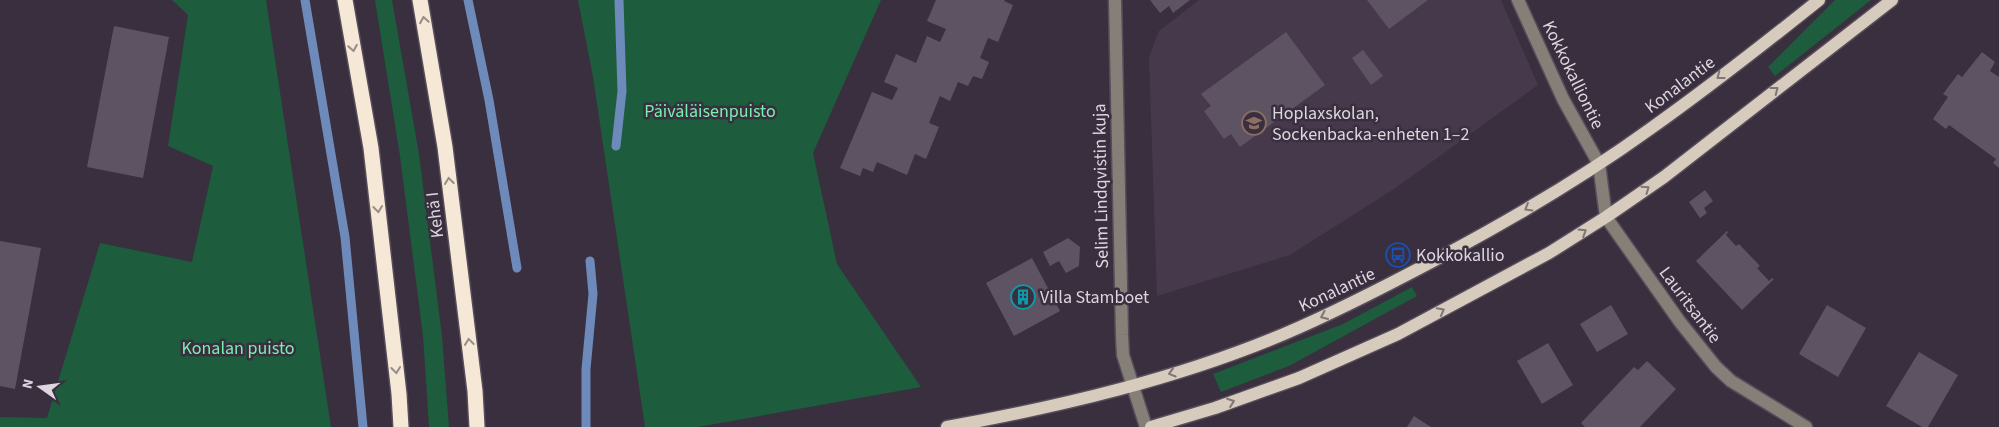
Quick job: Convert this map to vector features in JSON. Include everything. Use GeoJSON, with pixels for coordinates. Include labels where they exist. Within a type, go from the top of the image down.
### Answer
{"type":"FeatureCollection","features":[{"type":"Feature","properties":{"kind":"highway"},"geometry":{"type":"LineString","coordinates":[[345,0],[371,148],[398,384],[401,427]]}},
{"type":"Feature","properties":{"kind":"highway","name":"Kehä I"},"geometry":{"type":"LineString","coordinates":[[420,0],[445,147],[477,427]]}},
{"type":"Feature","properties":{"kind":"main road","name":"Konalantie"},"geometry":{"type":"LineString","coordinates":[[947,427],[1018,414],[1133,385],[1199,365],[1284,334],[1368,296],[1483,235],[1599,164],[1650,130],[1819,0]]}},
{"type":"Feature","properties":{"kind":"main road"},"geometry":{"type":"LineString","coordinates":[[1151,427],[1215,408],[1299,378],[1398,334],[1549,252],[1606,217],[1664,177],[1892,0]]}},
{"type":"Feature","properties":{"kind":"street","name":"Selim Lindqvistin kuja"},"geometry":{"type":"LineString","coordinates":[[1115,0],[1122,334],[1124,356],[1146,427]]}},
{"type":"Feature","properties":{"kind":"street","name":"Kokkokalliontie"},"geometry":{"type":"LineString","coordinates":[[1518,0],[1563,99],[1599,164]]}},
{"type":"Feature","properties":{"kind":"street","name":"Lauritsantie"},"geometry":{"type":"LineString","coordinates":[[1599,164],[1606,217],[1680,322],[1716,367],[1731,380],[1806,427]]}},
{"type":"Feature","properties":{"kind":"shaded area","name":"Hoplaxskolan, Sockenbacka-enheten 1–2"},"geometry":{"type":"Polygon","coordinates":[[[1199,0],[1501,0],[1538,85],[1394,189],[1290,255],[1157,296],[1149,57],[1159,31],[1199,0]]]}},
{"type":"Feature","properties":{"kind":"green space","name":"Konalan puisto"},"geometry":{"type":"Polygon","coordinates":[[[172,0],[266,0],[331,427],[0,427],[0,417],[47,418],[100,243],[192,262],[213,166],[168,146],[188,15],[172,0]]]}},
{"type":"Feature","properties":{"kind":"green space"},"geometry":{"type":"Polygon","coordinates":[[[375,0],[392,0],[419,154],[442,336],[449,427],[429,427],[423,336],[400,156],[375,0]]]}},
{"type":"Feature","properties":{"kind":"green space","name":"Päiväläisenpuisto"},"geometry":{"type":"Polygon","coordinates":[[[578,0],[881,0],[813,153],[837,264],[921,387],[698,427],[645,427],[593,77],[578,0]]]}},
{"type":"Feature","properties":{"kind":"green space"},"geometry":{"type":"Polygon","coordinates":[[[1835,0],[1871,0],[1775,76],[1768,67],[1835,0]]]}},
{"type":"Feature","properties":{"kind":"green space"},"geometry":{"type":"Polygon","coordinates":[[[1412,287],[1417,296],[1289,366],[1221,392],[1213,374],[1343,324],[1412,287]]]}},
{"type":"Feature","properties":{"kind":"building"},"geometry":{"type":"Polygon","coordinates":[[[936,0],[1005,0],[1013,5],[998,42],[988,38],[980,58],[989,62],[982,79],[973,76],[968,86],[958,82],[950,101],[940,96],[929,123],[939,127],[926,159],[915,154],[907,175],[877,162],[873,172],[863,168],[860,176],[840,168],[872,92],[892,100],[898,88],[884,82],[896,54],[916,63],[927,36],[940,42],[946,29],[927,21],[936,0]]]}},
{"type":"Feature","properties":{"kind":"building"},"geometry":{"type":"Polygon","coordinates":[[[1150,0],[1190,0],[1173,13],[1169,6],[1160,13],[1150,0]]]}},
{"type":"Feature","properties":{"kind":"building"},"geometry":{"type":"Polygon","coordinates":[[[1367,0],[1428,0],[1389,29],[1367,0]]]}},
{"type":"Feature","properties":{"kind":"building"},"geometry":{"type":"Polygon","coordinates":[[[114,26],[169,37],[143,178],[87,167],[114,26]]]}},
{"type":"Feature","properties":{"kind":"building"},"geometry":{"type":"Polygon","coordinates":[[[1286,32],[1325,85],[1240,147],[1231,134],[1224,139],[1204,111],[1211,106],[1201,94],[1286,32]]]}},
{"type":"Feature","properties":{"kind":"building"},"geometry":{"type":"Polygon","coordinates":[[[1363,50],[1383,76],[1371,85],[1352,58],[1363,50]]]}},
{"type":"Feature","properties":{"kind":"building"},"geometry":{"type":"Polygon","coordinates":[[[1982,52],[1995,62],[1990,71],[1999,77],[1999,168],[1993,163],[1996,159],[1949,125],[1946,129],[1933,119],[1948,97],[1943,94],[1958,74],[1962,77],[1982,52]]]}},
{"type":"Feature","properties":{"kind":"building"},"geometry":{"type":"Polygon","coordinates":[[[1705,190],[1713,201],[1704,208],[1707,213],[1700,218],[1689,202],[1705,190]]]}},
{"type":"Feature","properties":{"kind":"building"},"geometry":{"type":"Polygon","coordinates":[[[1727,231],[1726,235],[1736,246],[1739,244],[1760,266],[1757,268],[1769,281],[1772,278],[1774,279],[1742,310],[1696,261],[1727,231]]]}},
{"type":"Feature","properties":{"kind":"building"},"geometry":{"type":"Polygon","coordinates":[[[1068,238],[1080,247],[1079,266],[1066,273],[1059,261],[1050,266],[1043,252],[1068,238]]]}},
{"type":"Feature","properties":{"kind":"building"},"geometry":{"type":"Polygon","coordinates":[[[0,241],[41,248],[15,389],[0,386],[0,241]]]}},
{"type":"Feature","properties":{"kind":"building","name":"Villa Stamboet"},"geometry":{"type":"Polygon","coordinates":[[[1032,258],[1060,311],[1014,336],[986,283],[1032,258]]]}},
{"type":"Feature","properties":{"kind":"building"},"geometry":{"type":"Polygon","coordinates":[[[1611,305],[1628,334],[1597,352],[1580,324],[1611,305]]]}},
{"type":"Feature","properties":{"kind":"building"},"geometry":{"type":"Polygon","coordinates":[[[1827,305],[1866,328],[1838,377],[1799,354],[1827,305]]]}},
{"type":"Feature","properties":{"kind":"building"},"geometry":{"type":"Polygon","coordinates":[[[1548,343],[1573,385],[1542,404],[1517,361],[1548,343]]]}},
{"type":"Feature","properties":{"kind":"building"},"geometry":{"type":"Polygon","coordinates":[[[1919,352],[1958,375],[1928,427],[1922,427],[1886,406],[1919,352]]]}},
{"type":"Feature","properties":{"kind":"building"},"geometry":{"type":"Polygon","coordinates":[[[1647,361],[1676,389],[1640,427],[1585,427],[1581,423],[1634,367],[1638,370],[1647,361]]]}},
{"type":"Feature","properties":{"kind":"building"},"geometry":{"type":"Polygon","coordinates":[[[1414,416],[1431,427],[1407,427],[1414,416]]]}},
{"type":"Feature","properties":{"kind":"waterway"},"geometry":{"type":"LineString","coordinates":[[305,0],[345,237],[363,427]]}},
{"type":"Feature","properties":{"kind":"waterway"},"geometry":{"type":"LineString","coordinates":[[468,0],[489,100],[517,268]]}},
{"type":"Feature","properties":{"kind":"waterway"},"geometry":{"type":"LineString","coordinates":[[616,146],[622,91],[619,0]]}},
{"type":"Feature","properties":{"kind":"waterway"},"geometry":{"type":"LineString","coordinates":[[586,427],[586,369],[593,294],[590,261]]}},
{"type":"Feature","properties":{"kind":"place","name":"Hoplaxskolan, Sockenbacka-enheten 1–2"},"geometry":{"type":"Point","coordinates":[1254,123]}},
{"type":"Feature","properties":{"kind":"place","name":"Kokkokallio"},"geometry":{"type":"Point","coordinates":[1398,255]}},
{"type":"Feature","properties":{"kind":"place","name":"Villa Stamboet"},"geometry":{"type":"Point","coordinates":[1023,297]}}]}
